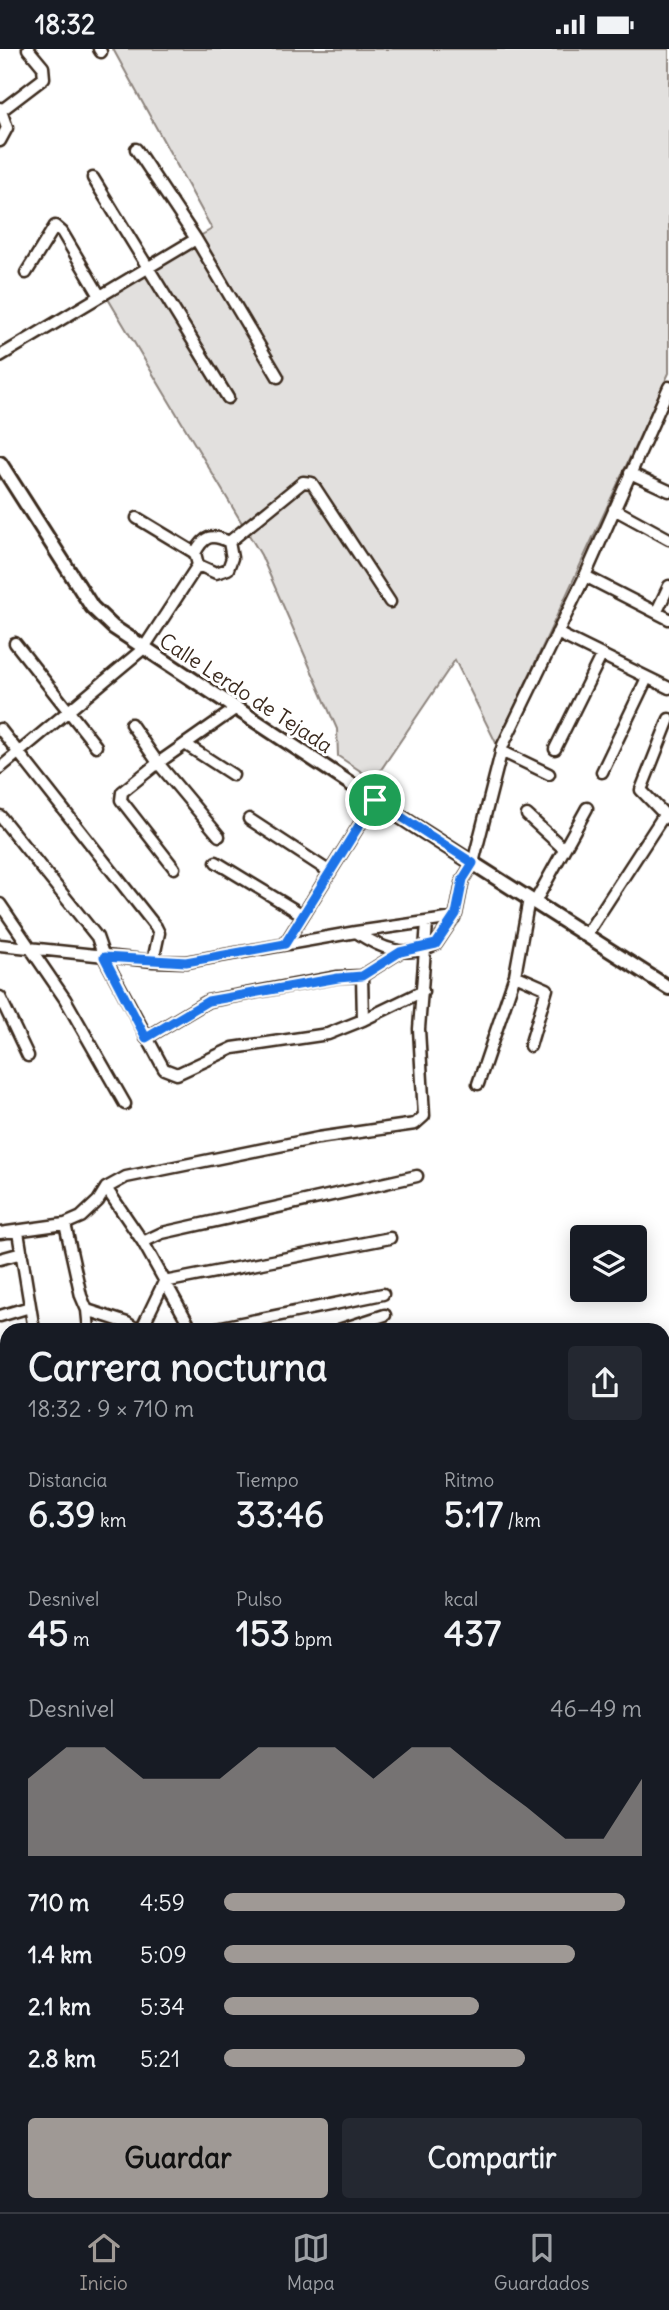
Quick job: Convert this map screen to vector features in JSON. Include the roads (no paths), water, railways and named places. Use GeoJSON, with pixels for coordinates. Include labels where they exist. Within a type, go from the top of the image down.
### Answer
{"type":"FeatureCollection","features":[{"type":"Feature","properties":{"kind":"main road","name":"Calle Lerdo de Tejada"},"geometry":{"type":"LineString","coordinates":[[0,463],[92,607],[113,627],[375,800],[669,988]]}},
{"type":"Feature","properties":{"kind":"street"},"geometry":{"type":"LineString","coordinates":[[0,141],[7,128],[1,109],[44,78],[43,67],[28,49]]}},
{"type":"Feature","properties":{"kind":"street"},"geometry":{"type":"LineString","coordinates":[[136,149],[195,239],[278,377]]}},
{"type":"Feature","properties":{"kind":"street"},"geometry":{"type":"LineString","coordinates":[[93,179],[228,398]]}},
{"type":"Feature","properties":{"kind":"street"},"geometry":{"type":"LineString","coordinates":[[26,273],[55,226],[62,232],[100,296]]}},
{"type":"Feature","properties":{"kind":"street"},"geometry":{"type":"LineString","coordinates":[[0,356],[195,239]]}},
{"type":"Feature","properties":{"kind":"street"},"geometry":{"type":"LineString","coordinates":[[356,932],[384,948],[400,952],[436,944],[454,918],[463,879],[473,863],[501,751],[585,576],[630,473],[665,407],[669,387]]}},
{"type":"Feature","properties":{"kind":"street"},"geometry":{"type":"LineString","coordinates":[[630,473],[669,491]]}},
{"type":"Feature","properties":{"kind":"street"},"geometry":{"type":"LineString","coordinates":[[229,542],[303,482],[312,483],[390,602]]}},
{"type":"Feature","properties":{"kind":"street"},"geometry":{"type":"LineString","coordinates":[[614,509],[669,539]]}},
{"type":"Feature","properties":{"kind":"street"},"geometry":{"type":"LineString","coordinates":[[137,518],[195,553]]}},
{"type":"Feature","properties":{"kind":"street"},"geometry":{"type":"LineString","coordinates":[[0,768],[143,649],[198,565],[195,553],[201,542],[211,536],[229,542]]}},
{"type":"Feature","properties":{"kind":"street"},"geometry":{"type":"LineString","coordinates":[[198,565],[216,573],[229,569],[232,558],[229,542]]}},
{"type":"Feature","properties":{"kind":"street"},"geometry":{"type":"LineString","coordinates":[[585,576],[669,619]]}},
{"type":"Feature","properties":{"kind":"street"},"geometry":{"type":"LineString","coordinates":[[657,611],[669,586]]}},
{"type":"Feature","properties":{"kind":"street"},"geometry":{"type":"LineString","coordinates":[[557,633],[669,688]]}},
{"type":"Feature","properties":{"kind":"street"},"geometry":{"type":"LineString","coordinates":[[15,643],[96,746]]}},
{"type":"Feature","properties":{"kind":"street"},"geometry":{"type":"LineString","coordinates":[[555,750],[601,656]]}},
{"type":"Feature","properties":{"kind":"street"},"geometry":{"type":"LineString","coordinates":[[602,772],[647,678]]}},
{"type":"Feature","properties":{"kind":"street"},"geometry":{"type":"LineString","coordinates":[[174,868],[121,800],[122,792],[235,709]]}},
{"type":"Feature","properties":{"kind":"street"},"geometry":{"type":"LineString","coordinates":[[586,935],[667,817],[641,790],[669,719]]}},
{"type":"Feature","properties":{"kind":"street"},"geometry":{"type":"LineString","coordinates":[[131,725],[158,763],[219,836]]}},
{"type":"Feature","properties":{"kind":"street"},"geometry":{"type":"LineString","coordinates":[[0,729],[156,927],[159,933],[153,961]]}},
{"type":"Feature","properties":{"kind":"street"},"geometry":{"type":"LineString","coordinates":[[185,744],[233,775]]}},
{"type":"Feature","properties":{"kind":"street"},"geometry":{"type":"LineString","coordinates":[[501,751],[549,774]]}},
{"type":"Feature","properties":{"kind":"street"},"geometry":{"type":"LineString","coordinates":[[285,944],[375,800]]}},
{"type":"Feature","properties":{"kind":"street"},"geometry":{"type":"LineString","coordinates":[[478,1084],[515,975],[532,900],[587,808]]}},
{"type":"Feature","properties":{"kind":"street"},"geometry":{"type":"LineString","coordinates":[[0,815],[97,937],[104,957],[164,1069],[177,1074],[233,1048],[328,1034],[423,991]]}},
{"type":"Feature","properties":{"kind":"street"},"geometry":{"type":"LineString","coordinates":[[527,815],[564,849]]}},
{"type":"Feature","properties":{"kind":"street"},"geometry":{"type":"LineString","coordinates":[[250,819],[330,872]]}},
{"type":"Feature","properties":{"kind":"street"},"geometry":{"type":"LineString","coordinates":[[216,862],[303,915]]}},
{"type":"Feature","properties":{"kind":"street"},"geometry":{"type":"LineString","coordinates":[[0,904],[65,999],[124,1104]]}},
{"type":"Feature","properties":{"kind":"street"},"geometry":{"type":"LineString","coordinates":[[0,946],[186,962],[454,918]]}},
{"type":"Feature","properties":{"kind":"street"},"geometry":{"type":"LineString","coordinates":[[0,1233],[65,1224],[81,1217],[98,1201],[106,1188],[126,1177],[318,1138],[415,1124],[424,1116],[419,1029],[427,923]]}},
{"type":"Feature","properties":{"kind":"street"},"geometry":{"type":"LineString","coordinates":[[146,1038],[208,1001],[362,976],[400,952]]}},
{"type":"Feature","properties":{"kind":"street"},"geometry":{"type":"LineString","coordinates":[[515,975],[547,989],[530,1046]]}},
{"type":"Feature","properties":{"kind":"street"},"geometry":{"type":"LineString","coordinates":[[362,976],[363,1020]]}},
{"type":"Feature","properties":{"kind":"street"},"geometry":{"type":"LineString","coordinates":[[0,997],[28,1056]]}},
{"type":"Feature","properties":{"kind":"street"},"geometry":{"type":"LineString","coordinates":[[143,1242],[162,1233],[417,1176]]}},
{"type":"Feature","properties":{"kind":"street"},"geometry":{"type":"LineString","coordinates":[[106,1188],[143,1242],[188,1323]]}},
{"type":"Feature","properties":{"kind":"street"},"geometry":{"type":"LineString","coordinates":[[65,1224],[88,1323]]}},
{"type":"Feature","properties":{"kind":"street"},"geometry":{"type":"LineString","coordinates":[[18,1232],[33,1323]]}},
{"type":"Feature","properties":{"kind":"street"},"geometry":{"type":"LineString","coordinates":[[164,1283],[390,1238]]}},
{"type":"Feature","properties":{"kind":"street"},"geometry":{"type":"LineString","coordinates":[[0,1259],[22,1252]]}},
{"type":"Feature","properties":{"kind":"street"},"geometry":{"type":"LineString","coordinates":[[144,1323],[164,1283]]}},
{"type":"Feature","properties":{"kind":"street"},"geometry":{"type":"LineString","coordinates":[[241,1323],[383,1294]]}},
{"type":"Feature","properties":{"kind":"street"},"geometry":{"type":"LineString","coordinates":[[0,1316],[30,1307]]}},
{"type":"Feature","properties":{"kind":"street"},"geometry":{"type":"LineString","coordinates":[[87,1310],[127,1323]]}},
{"type":"Feature","properties":{"kind":"street"},"geometry":{"type":"LineString","coordinates":[[360,1323],[385,1315]]}}]}
